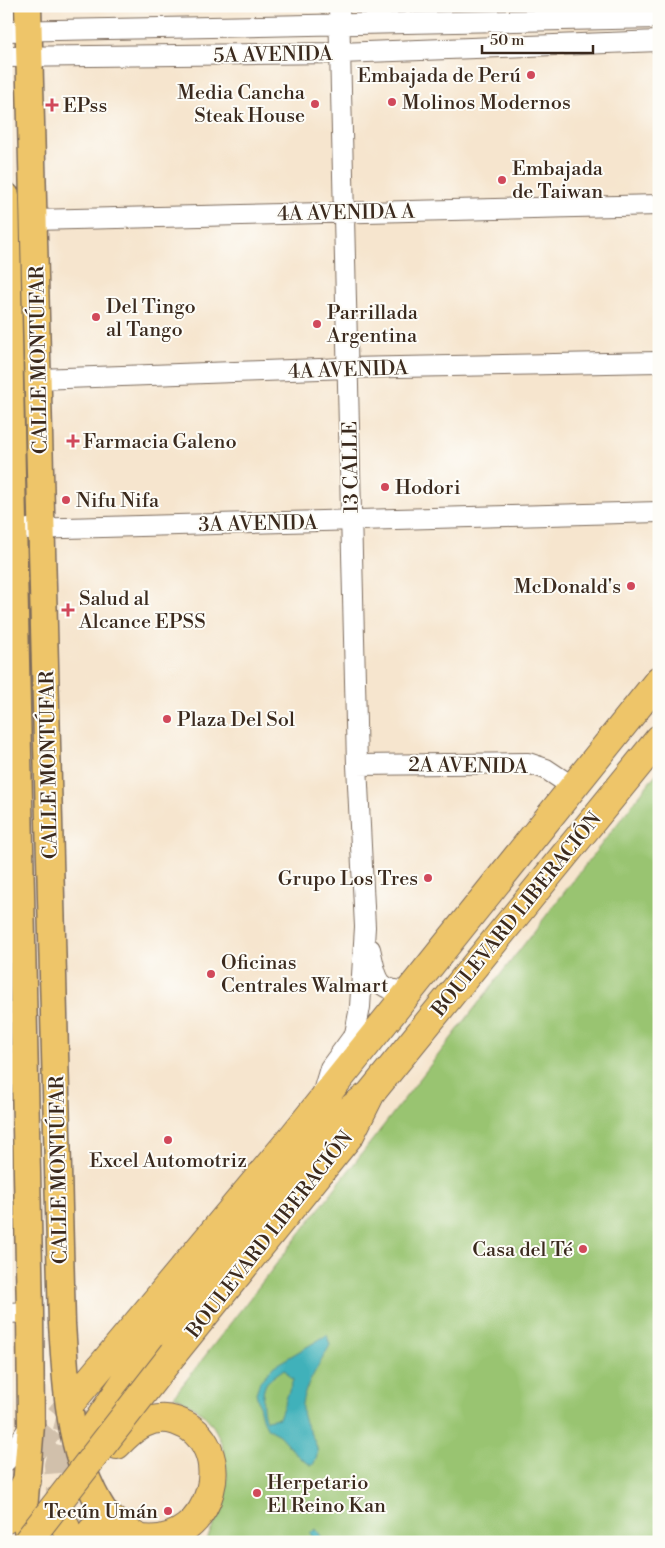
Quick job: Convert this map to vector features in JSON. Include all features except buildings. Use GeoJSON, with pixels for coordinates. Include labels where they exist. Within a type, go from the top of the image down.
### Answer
{"type":"FeatureCollection","features":[{"type":"Feature","properties":{"kind":"highway","name":"BOULEVARD LIBERACIÓN"},"geometry":{"type":"LineString","coordinates":[[77,1397],[320,1102],[659,680]]}},
{"type":"Feature","properties":{"kind":"highway","name":"BOULEVARD LIBERACIÓN"},"geometry":{"type":"LineString","coordinates":[[28,1542],[174,1353],[350,1136],[371,1092],[659,739]]}},
{"type":"Feature","properties":{"kind":"highway"},"geometry":{"type":"LineString","coordinates":[[88,1436],[169,1316],[335,1121],[371,1092]]}},
{"type":"Feature","properties":{"kind":"highway"},"geometry":{"type":"LineString","coordinates":[[38,1542],[117,1445],[142,1423],[158,1419],[183,1424],[197,1434],[205,1446],[211,1469],[212,1489],[208,1507],[199,1523],[176,1539],[158,1542],[144,1540],[129,1532],[86,1530]]}},
{"type":"Feature","properties":{"kind":"highway"},"geometry":{"type":"LineString","coordinates":[[6,1519],[27,1481]]}},
{"type":"Feature","properties":{"kind":"main road","name":"CALLE MONTÚFAR"},"geometry":{"type":"LineString","coordinates":[[21,23],[18,57],[34,220],[62,1324],[66,1383],[71,1426],[80,1462],[86,1530],[128,1542]]}},
{"type":"Feature","properties":{"kind":"main road","name":"CALLE MONTÚFAR"},"geometry":{"type":"LineString","coordinates":[[6,196],[18,1313],[31,1425],[24,1510],[28,1542]]}},
{"type":"Feature","properties":{"kind":"street","name":"5A AVENIDA"},"geometry":{"type":"LineString","coordinates":[[21,23],[339,15],[659,18]]}},
{"type":"Feature","properties":{"kind":"street","name":"13 CALLE"},"geometry":{"type":"LineString","coordinates":[[320,1102],[330,1068],[354,1034],[360,1007],[365,928],[357,765],[339,15]]}},
{"type":"Feature","properties":{"kind":"street","name":"5A AVENIDA"},"geometry":{"type":"LineString","coordinates":[[18,57],[340,53],[659,41]]}},
{"type":"Feature","properties":{"kind":"street","name":"4A AVENIDA A"},"geometry":{"type":"LineString","coordinates":[[34,220],[659,205]]}},
{"type":"Feature","properties":{"kind":"street","name":"4A AVENIDA"},"geometry":{"type":"LineString","coordinates":[[38,379],[348,368],[659,362]]}},
{"type":"Feature","properties":{"kind":"street","name":"3A AVENIDA"},"geometry":{"type":"LineString","coordinates":[[10,530],[659,512]]}},
{"type":"Feature","properties":{"kind":"street","name":"2A AVENIDA"},"geometry":{"type":"LineString","coordinates":[[357,765],[528,763],[546,769],[573,787]]}},
{"type":"Feature","properties":{"kind":"street","name":"13 CALLE"},"geometry":{"type":"LineString","coordinates":[[365,928],[376,974],[382,986],[393,992],[409,991]]}},
{"type":"Feature","properties":{"kind":"street"},"geometry":{"type":"LineString","coordinates":[[6,1461],[31,1425]]}},
{"type":"Feature","properties":{"kind":"green space"},"geometry":{"type":"Polygon","coordinates":[[[659,770],[659,1542],[206,1542],[222,1508],[227,1489],[224,1452],[216,1431],[204,1415],[174,1396],[659,770]]]}},
{"type":"Feature","properties":{"kind":"water"},"geometry":{"type":"Polygon","coordinates":[[[327,1335],[330,1345],[308,1385],[302,1402],[303,1417],[316,1445],[316,1459],[312,1466],[299,1457],[279,1435],[268,1429],[262,1418],[256,1393],[260,1381],[274,1366],[327,1335]],[[284,1369],[266,1384],[263,1402],[266,1420],[279,1418],[293,1380],[284,1369]]]}},
{"type":"Feature","properties":{"kind":"water"},"geometry":{"type":"Polygon","coordinates":[[[316,1529],[325,1542],[315,1542],[310,1533],[316,1529]]]}},
{"type":"Feature","properties":{"kind":"tunnel"},"geometry":{"type":"LineString","coordinates":[[6,1482],[69,1405]]}},
{"type":"Feature","properties":{"kind":"tunnel"},"geometry":{"type":"LineString","coordinates":[[62,1515],[58,1465],[73,1408]]}},
{"type":"Feature","properties":{"kind":"tunnel"},"geometry":{"type":"LineString","coordinates":[[80,1467],[83,1495],[92,1531]]}},
{"type":"Feature","properties":{"kind":"place","name":"Embajada de Perú"},"geometry":{"type":"Point","coordinates":[531,75]}},
{"type":"Feature","properties":{"kind":"place","name":"Molinos Modernos"},"geometry":{"type":"Point","coordinates":[392,102]}},
{"type":"Feature","properties":{"kind":"place","name":"Media Cancha Steak House"},"geometry":{"type":"Point","coordinates":[315,104]}},
{"type":"Feature","properties":{"kind":"place","name":"EPss"},"geometry":{"type":"Point","coordinates":[52,105]}},
{"type":"Feature","properties":{"kind":"place","name":"Embajada de Taiwan"},"geometry":{"type":"Point","coordinates":[502,180]}},
{"type":"Feature","properties":{"kind":"place","name":"Del Tingo al Tango"},"geometry":{"type":"Point","coordinates":[96,317]}},
{"type":"Feature","properties":{"kind":"place","name":"Parrillada Argentina"},"geometry":{"type":"Point","coordinates":[317,324]}},
{"type":"Feature","properties":{"kind":"place","name":"Farmacia Galeno"},"geometry":{"type":"Point","coordinates":[73,441]}},
{"type":"Feature","properties":{"kind":"place","name":"Hodori"},"geometry":{"type":"Point","coordinates":[385,487]}},
{"type":"Feature","properties":{"kind":"place","name":"Nifu Nifa"},"geometry":{"type":"Point","coordinates":[66,500]}},
{"type":"Feature","properties":{"kind":"place","name":"McDonald's"},"geometry":{"type":"Point","coordinates":[631,586]}},
{"type":"Feature","properties":{"kind":"place","name":"Salud al Alcance EPSS"},"geometry":{"type":"Point","coordinates":[68,610]}},
{"type":"Feature","properties":{"kind":"place","name":"Plaza Del Sol"},"geometry":{"type":"Point","coordinates":[167,719]}},
{"type":"Feature","properties":{"kind":"place","name":"Grupo Los Tres"},"geometry":{"type":"Point","coordinates":[428,878]}},
{"type":"Feature","properties":{"kind":"place","name":"Oficinas Centrales Walmart"},"geometry":{"type":"Point","coordinates":[211,974]}},
{"type":"Feature","properties":{"kind":"place","name":"Excel Automotriz"},"geometry":{"type":"Point","coordinates":[168,1140]}},
{"type":"Feature","properties":{"kind":"place","name":"Casa del Té"},"geometry":{"type":"Point","coordinates":[583,1249]}},
{"type":"Feature","properties":{"kind":"place","name":"Herpetario El Reino Kan"},"geometry":{"type":"Point","coordinates":[257,1493]}},
{"type":"Feature","properties":{"kind":"place","name":"Tecún Umán"},"geometry":{"type":"Point","coordinates":[168,1511]}}]}
